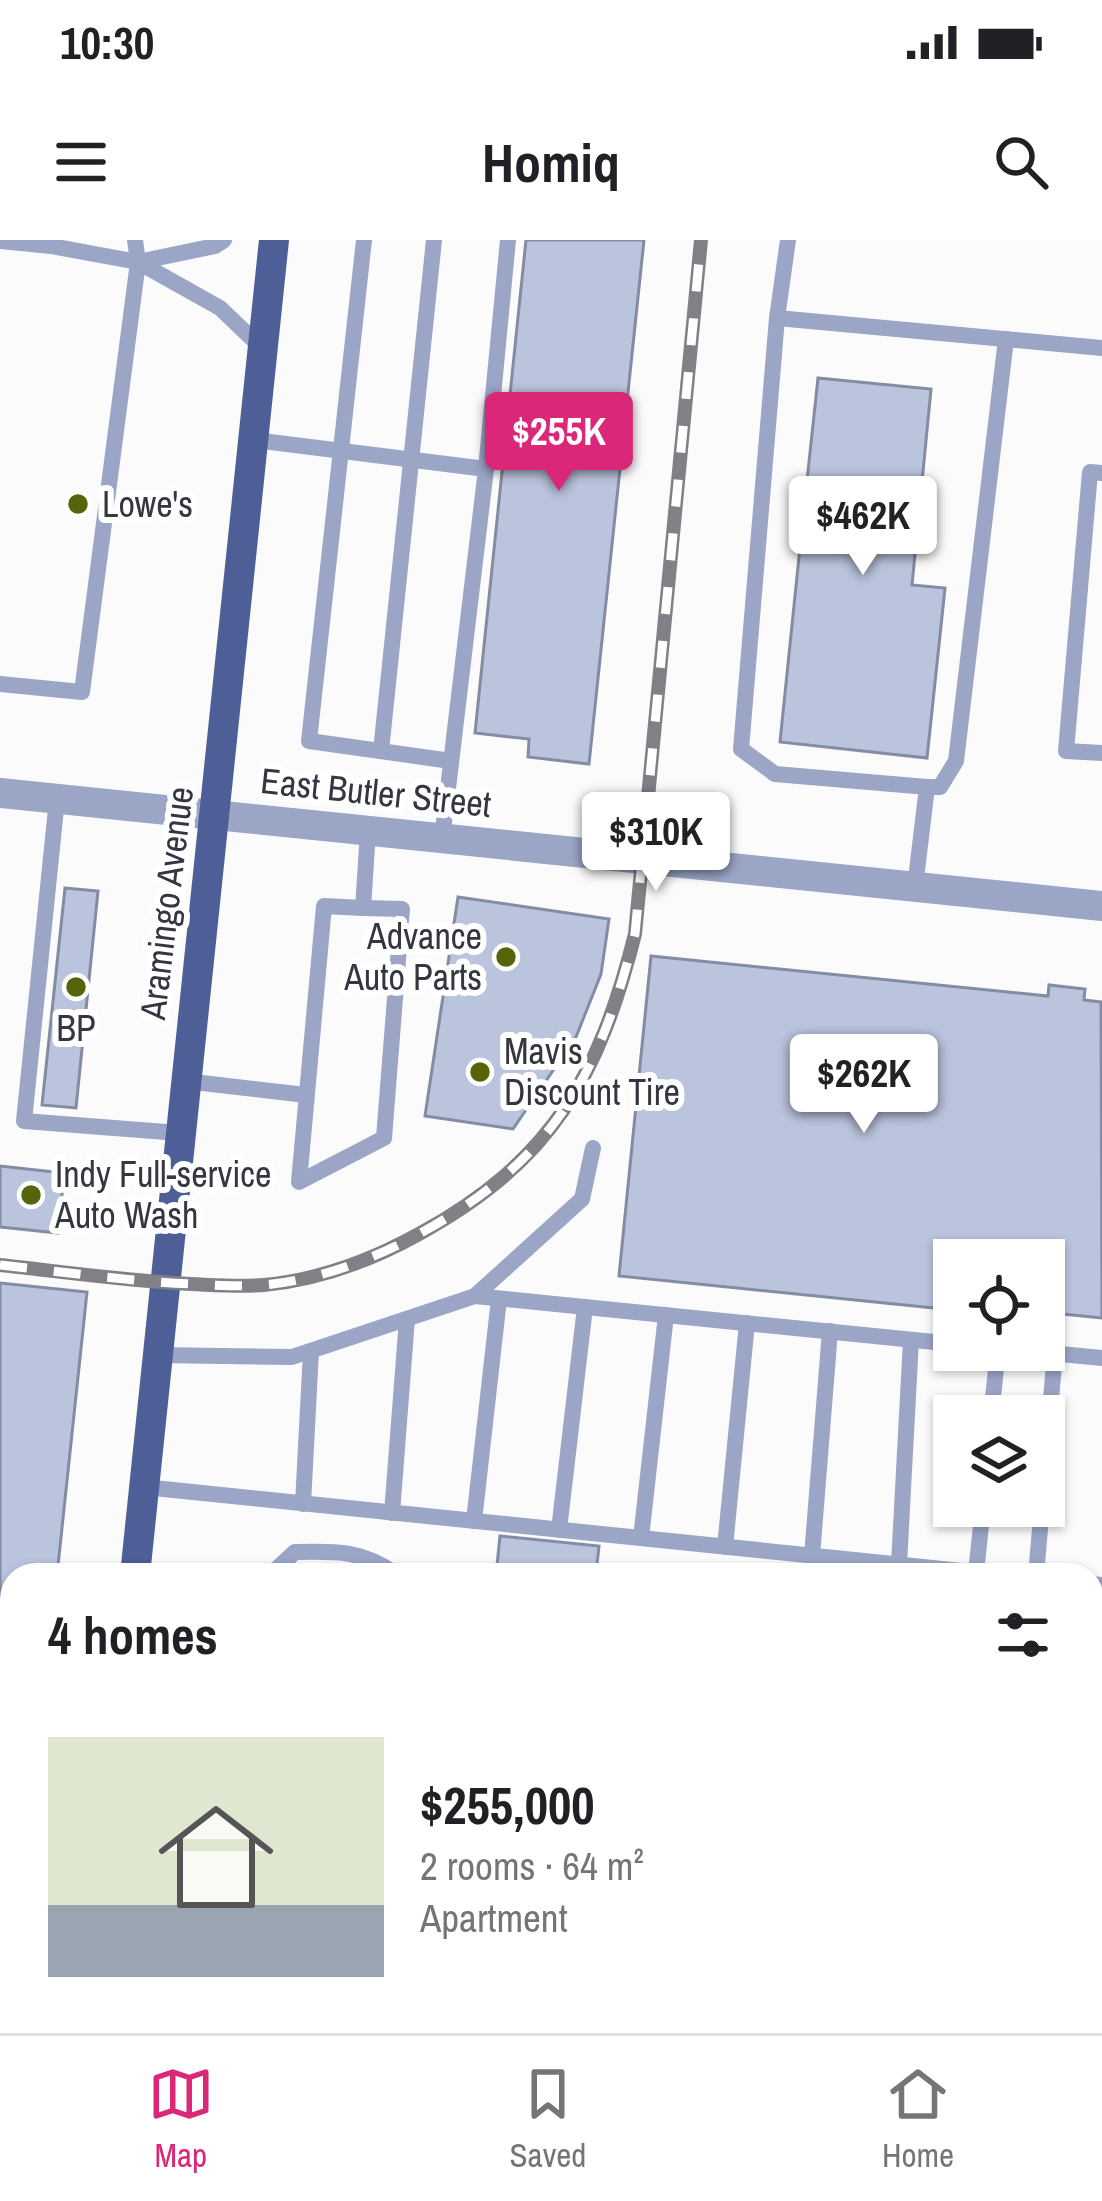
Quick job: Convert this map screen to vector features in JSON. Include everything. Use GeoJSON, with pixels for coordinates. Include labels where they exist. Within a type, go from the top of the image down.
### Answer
{"type":"FeatureCollection","features":[{"type":"Feature","properties":{"kind":"main road","name":"Aramingo Avenue"},"geometry":{"type":"LineString","coordinates":[[136,1563],[274,240]]}},
{"type":"Feature","properties":{"kind":"street","name":"East Butler Street"},"geometry":{"type":"LineString","coordinates":[[0,793],[1102,906]]}},
{"type":"Feature","properties":{"kind":"lane"},"geometry":{"type":"LineString","coordinates":[[0,684],[82,692],[138,262],[135,240]]}},
{"type":"Feature","properties":{"kind":"lane"},"geometry":{"type":"LineString","coordinates":[[138,262],[224,240]]}},
{"type":"Feature","properties":{"kind":"lane"},"geometry":{"type":"LineString","coordinates":[[364,240],[309,741],[451,761]]}},
{"type":"Feature","properties":{"kind":"lane"},"geometry":{"type":"LineString","coordinates":[[381,751],[434,240]]}},
{"type":"Feature","properties":{"kind":"lane"},"geometry":{"type":"LineString","coordinates":[[442,839],[508,240]]}},
{"type":"Feature","properties":{"kind":"lane"},"geometry":{"type":"LineString","coordinates":[[788,240],[777,318],[741,749],[775,774],[940,787],[956,761],[1006,340]]}},
{"type":"Feature","properties":{"kind":"lane"},"geometry":{"type":"LineString","coordinates":[[0,241],[138,262],[220,308],[263,349]]}},
{"type":"Feature","properties":{"kind":"lane"},"geometry":{"type":"LineString","coordinates":[[777,318],[1102,349]]}},
{"type":"Feature","properties":{"kind":"lane"},"geometry":{"type":"LineString","coordinates":[[254,440],[486,470]]}},
{"type":"Feature","properties":{"kind":"lane"},"geometry":{"type":"LineString","coordinates":[[1102,473],[1090,472],[1066,751],[1102,754]]}},
{"type":"Feature","properties":{"kind":"lane"},"geometry":{"type":"LineString","coordinates":[[915,887],[928,787]]}},
{"type":"Feature","properties":{"kind":"lane"},"geometry":{"type":"LineString","coordinates":[[57,799],[24,1121],[179,1133]]}},
{"type":"Feature","properties":{"kind":"lane"},"geometry":{"type":"LineString","coordinates":[[363,908],[368,831]]}},
{"type":"Feature","properties":{"kind":"lane"},"geometry":{"type":"LineString","coordinates":[[324,906],[363,908],[402,909],[384,1138],[299,1182],[324,906]]}},
{"type":"Feature","properties":{"kind":"lane"},"geometry":{"type":"LineString","coordinates":[[185,1082],[306,1095]]}},
{"type":"Feature","properties":{"kind":"lane"},"geometry":{"type":"LineString","coordinates":[[157,1355],[292,1357],[475,1296],[582,1199],[593,1148]]}},
{"type":"Feature","properties":{"kind":"lane"},"geometry":{"type":"LineString","coordinates":[[475,1296],[933,1342]]}},
{"type":"Feature","properties":{"kind":"lane"},"geometry":{"type":"LineString","coordinates":[[474,1521],[499,1299]]}},
{"type":"Feature","properties":{"kind":"lane"},"geometry":{"type":"LineString","coordinates":[[559,1530],[585,1307]]}},
{"type":"Feature","properties":{"kind":"lane"},"geometry":{"type":"LineString","coordinates":[[641,1538],[666,1316]]}},
{"type":"Feature","properties":{"kind":"lane"},"geometry":{"type":"LineString","coordinates":[[392,1513],[407,1319]]}},
{"type":"Feature","properties":{"kind":"lane"},"geometry":{"type":"LineString","coordinates":[[725,1547],[747,1323]]}},
{"type":"Feature","properties":{"kind":"lane"},"geometry":{"type":"LineString","coordinates":[[812,1556],[830,1331]]}},
{"type":"Feature","properties":{"kind":"lane"},"geometry":{"type":"LineString","coordinates":[[899,1563],[911,1340]]}},
{"type":"Feature","properties":{"kind":"lane"},"geometry":{"type":"LineString","coordinates":[[303,1504],[311,1351]]}},
{"type":"Feature","properties":{"kind":"lane"},"geometry":{"type":"LineString","coordinates":[[1065,1354],[1102,1358]]}},
{"type":"Feature","properties":{"kind":"lane"},"geometry":{"type":"LineString","coordinates":[[144,1487],[888,1563]]}},
{"type":"Feature","properties":{"kind":"lane"},"geometry":{"type":"LineString","coordinates":[[977,1563],[981,1527]]}},
{"type":"Feature","properties":{"kind":"lane"},"geometry":{"type":"LineString","coordinates":[[1037,1563],[1040,1527]]}},
{"type":"Feature","properties":{"kind":"lane"},"geometry":{"type":"LineString","coordinates":[[284,1563],[295,1552],[331,1551],[367,1556],[378,1563]]}},
{"type":"Feature","properties":{"kind":"building"},"geometry":{"type":"Polygon","coordinates":[[[526,240],[644,240],[589,764],[528,757],[529,739],[475,733],[526,240]]]}},
{"type":"Feature","properties":{"kind":"building"},"geometry":{"type":"Polygon","coordinates":[[[818,378],[931,389],[912,585],[945,588],[927,758],[780,742],[803,518],[794,517],[797,489],[806,490],[818,378]]]}},
{"type":"Feature","properties":{"kind":"building"},"geometry":{"type":"Polygon","coordinates":[[[65,888],[98,891],[76,1108],[42,1105],[65,888]]]}},
{"type":"Feature","properties":{"kind":"building"},"geometry":{"type":"Polygon","coordinates":[[[458,897],[609,919],[601,974],[576,1037],[513,1129],[425,1116],[458,897]]]}},
{"type":"Feature","properties":{"kind":"building"},"geometry":{"type":"Polygon","coordinates":[[[651,956],[1048,996],[1049,985],[1085,989],[1084,1000],[1101,1002],[1102,1318],[1065,1314],[1065,1239],[933,1239],[933,1308],[619,1276],[651,956]]]}},
{"type":"Feature","properties":{"kind":"building","name":"Indy Full-service Auto Wash"},"geometry":{"type":"Polygon","coordinates":[[[0,1166],[64,1173],[68,1178],[63,1183],[63,1226],[58,1233],[0,1227],[0,1166]]]}},
{"type":"Feature","properties":{"kind":"building"},"geometry":{"type":"Polygon","coordinates":[[[0,1283],[87,1292],[58,1563],[0,1563],[0,1283]]]}},
{"type":"Feature","properties":{"kind":"building"},"geometry":{"type":"Polygon","coordinates":[[[500,1536],[599,1546],[597,1563],[497,1563],[500,1536]]]}},
{"type":"Feature","properties":{"kind":"railway"},"geometry":{"type":"LineString","coordinates":[[0,1265],[228,1286],[324,1274],[401,1243],[465,1206],[536,1145],[563,1110],[605,1031],[635,934],[701,240]]}},
{"type":"Feature","properties":{"kind":"place","name":"Lowe's"},"geometry":{"type":"Point","coordinates":[78,504]}},
{"type":"Feature","properties":{"kind":"place","name":"Advance Auto Parts"},"geometry":{"type":"Point","coordinates":[506,957]}},
{"type":"Feature","properties":{"kind":"place","name":"BP"},"geometry":{"type":"Point","coordinates":[76,987]}},
{"type":"Feature","properties":{"kind":"place","name":"Mavis Discount Tire"},"geometry":{"type":"Point","coordinates":[480,1072]}},
{"type":"Feature","properties":{"kind":"place","name":"Indy Full-service Auto Wash"},"geometry":{"type":"Point","coordinates":[31,1195]}}]}
